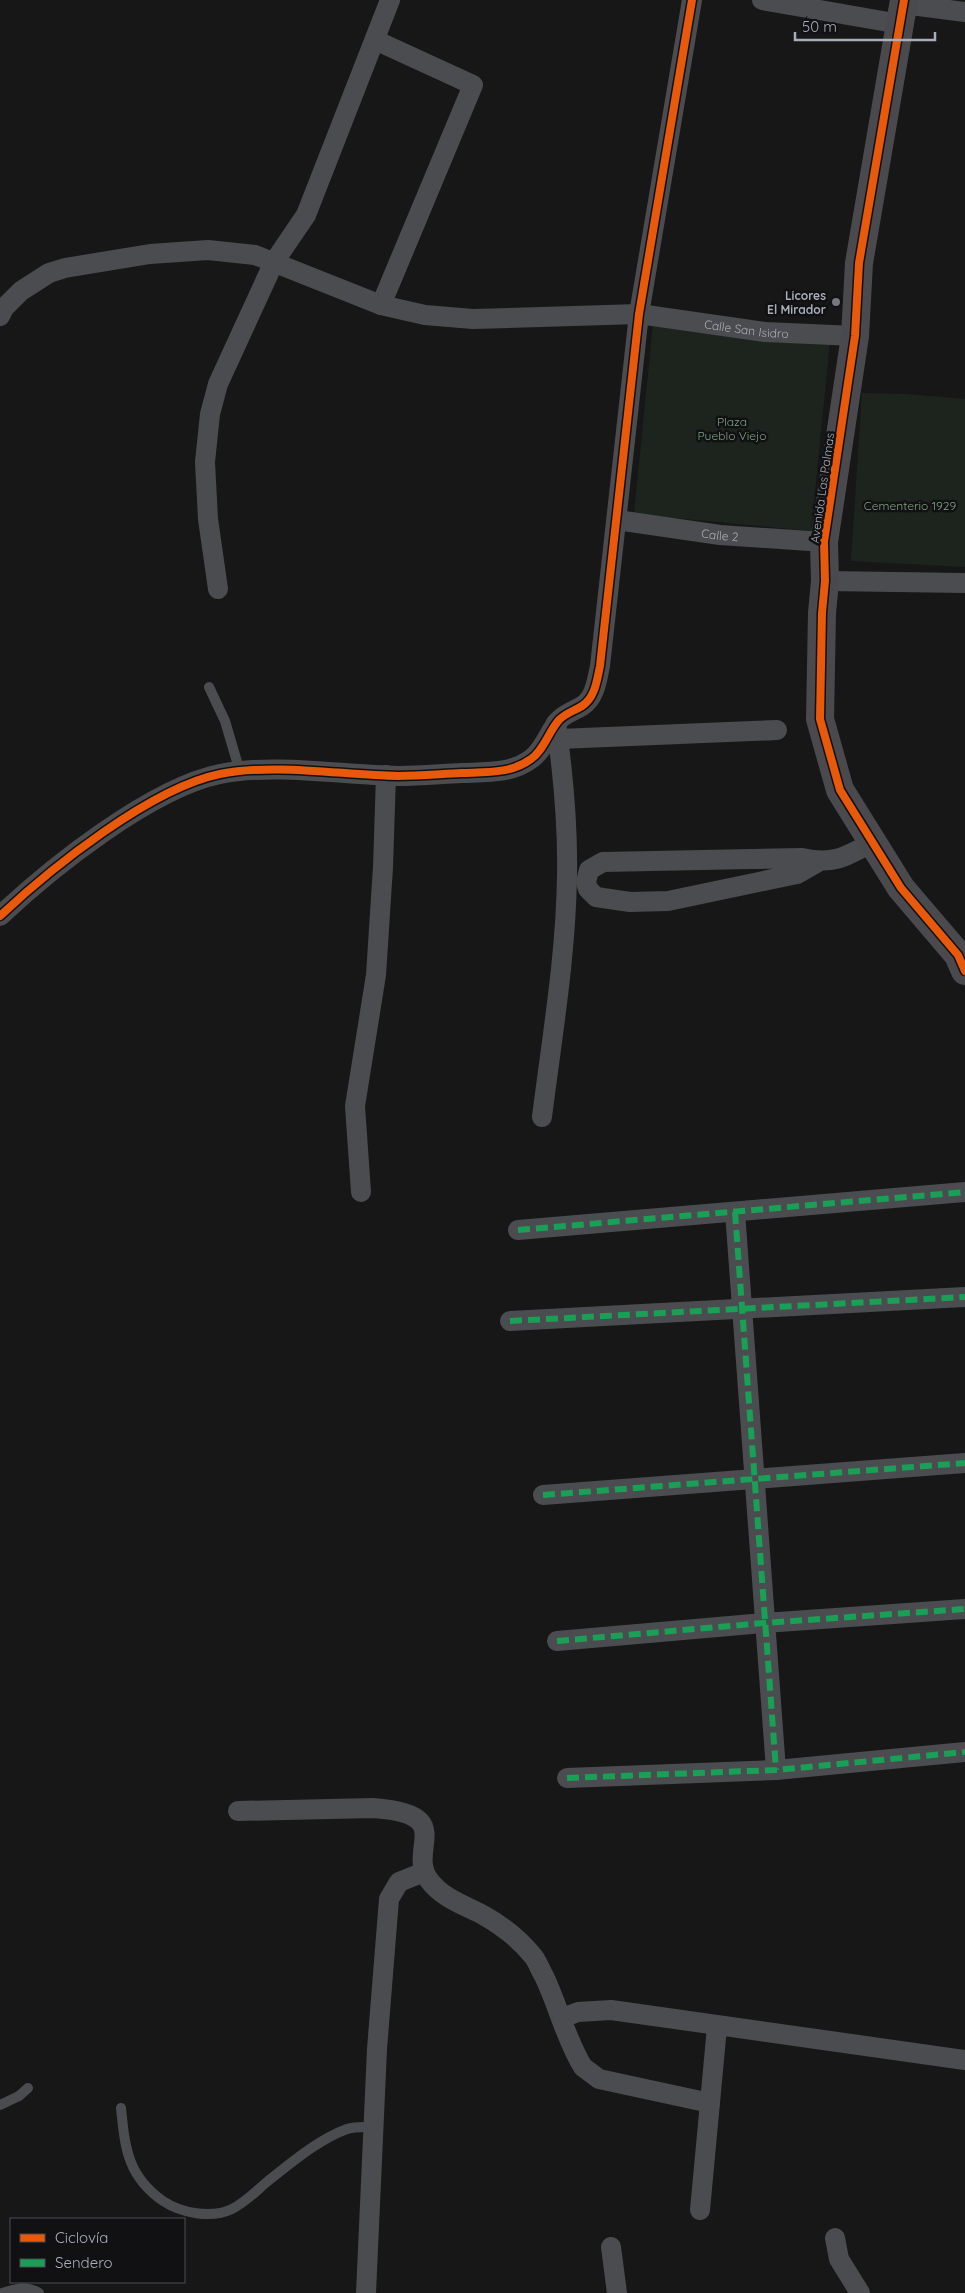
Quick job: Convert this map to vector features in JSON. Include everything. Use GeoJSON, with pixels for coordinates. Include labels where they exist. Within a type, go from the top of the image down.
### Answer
{"type":"FeatureCollection","features":[{"type":"Feature","properties":{"kind":"street"},"geometry":{"type":"LineString","coordinates":[[218,589],[208,519],[205,462],[210,414],[218,384],[274,262],[306,215],[390,0]]}},
{"type":"Feature","properties":{"kind":"street"},"geometry":{"type":"LineString","coordinates":[[0,916],[26,892],[96,838],[149,804],[200,780],[220,774],[240,772],[310,770],[386,775],[486,772],[513,768],[532,759],[558,731],[571,711],[588,702],[596,686],[617,520],[639,314],[692,0]]}},
{"type":"Feature","properties":{"kind":"street"},"geometry":{"type":"LineString","coordinates":[[762,0],[965,12]]}},
{"type":"Feature","properties":{"kind":"street","name":"Avenida Las Palmas"},"geometry":{"type":"LineString","coordinates":[[902,9],[859,264],[855,336],[824,542],[825,581],[822,613],[820,719],[840,790],[901,888],[958,956],[965,971]]}},
{"type":"Feature","properties":{"kind":"street"},"geometry":{"type":"LineString","coordinates":[[375,40],[473,85],[382,305]]}},
{"type":"Feature","properties":{"kind":"street","name":"Calle San Isidro"},"geometry":{"type":"LineString","coordinates":[[0,316],[12,299],[34,281],[49,273],[82,264],[160,253],[208,250],[255,255],[382,305],[410,312],[449,318],[639,314],[765,332],[855,336]]}},
{"type":"Feature","properties":{"kind":"street","name":"Calle 2"},"geometry":{"type":"LineString","coordinates":[[617,520],[720,535],[824,542]]}},
{"type":"Feature","properties":{"kind":"street"},"geometry":{"type":"LineString","coordinates":[[825,581],[965,583]]}},
{"type":"Feature","properties":{"kind":"street"},"geometry":{"type":"LineString","coordinates":[[558,731],[777,730]]}},
{"type":"Feature","properties":{"kind":"street"},"geometry":{"type":"LineString","coordinates":[[542,1117],[560,968],[567,875],[558,731]]}},
{"type":"Feature","properties":{"kind":"street"},"geometry":{"type":"LineString","coordinates":[[361,1192],[355,1106],[376,975],[383,867],[386,775]]}},
{"type":"Feature","properties":{"kind":"street"},"geometry":{"type":"LineString","coordinates":[[818,862],[797,874],[668,902],[630,902],[596,897],[588,888],[586,882],[590,870],[604,862],[802,858],[818,862],[839,860],[873,842]]}},
{"type":"Feature","properties":{"kind":"street"},"geometry":{"type":"LineString","coordinates":[[518,1230],[965,1192]]}},
{"type":"Feature","properties":{"kind":"street"},"geometry":{"type":"LineString","coordinates":[[735,1212],[740,1309],[776,1770]]}},
{"type":"Feature","properties":{"kind":"street"},"geometry":{"type":"LineString","coordinates":[[510,1321],[965,1296]]}},
{"type":"Feature","properties":{"kind":"street"},"geometry":{"type":"LineString","coordinates":[[544,1495],[965,1463]]}},
{"type":"Feature","properties":{"kind":"street"},"geometry":{"type":"LineString","coordinates":[[557,1641],[764,1623],[965,1609]]}},
{"type":"Feature","properties":{"kind":"street"},"geometry":{"type":"LineString","coordinates":[[567,1778],[776,1770],[965,1752]]}},
{"type":"Feature","properties":{"kind":"street"},"geometry":{"type":"LineString","coordinates":[[238,1811],[373,1808],[404,1812],[412,1816],[424,1829],[426,1836],[424,1872],[430,1881],[446,1896],[490,1920],[518,1941],[534,1957],[562,2018],[578,2059],[590,2074],[599,2078],[710,2103]]}},
{"type":"Feature","properties":{"kind":"street"},"geometry":{"type":"LineString","coordinates":[[366,2293],[381,1990],[389,1899],[399,1882],[424,1872]]}},
{"type":"Feature","properties":{"kind":"street"},"geometry":{"type":"LineString","coordinates":[[562,2018],[578,2012],[611,2010],[717,2027],[965,2060]]}},
{"type":"Feature","properties":{"kind":"street"},"geometry":{"type":"LineString","coordinates":[[700,2210],[717,2027]]}},
{"type":"Feature","properties":{"kind":"street"},"geometry":{"type":"LineString","coordinates":[[835,2238],[839,2258],[860,2293]]}},
{"type":"Feature","properties":{"kind":"street"},"geometry":{"type":"LineString","coordinates":[[611,2247],[617,2293]]}},
{"type":"Feature","properties":{"kind":"lane"},"geometry":{"type":"LineString","coordinates":[[209,687],[225,721],[240,772]]}},
{"type":"Feature","properties":{"kind":"lane"},"geometry":{"type":"LineString","coordinates":[[0,2105],[19,2096],[28,2088]]}},
{"type":"Feature","properties":{"kind":"lane"},"geometry":{"type":"LineString","coordinates":[[121,2108],[126,2151],[140,2179],[166,2203],[194,2213],[219,2213],[231,2210],[249,2199],[307,2152],[328,2139],[347,2129],[374,2127]]}},
{"type":"Feature","properties":{"kind":"lane"},"geometry":{"type":"LineString","coordinates":[[2,2293],[18,2288],[28,2288],[39,2293]]}},
{"type":"Feature","properties":{"kind":"green space","name":"Plaza Pueblo Viejo"},"geometry":{"type":"Polygon","coordinates":[[[653,324],[830,341],[811,531],[634,514],[653,324]]]}},
{"type":"Feature","properties":{"kind":"green space","name":"Cementerio 1929"},"geometry":{"type":"Polygon","coordinates":[[[862,393],[906,394],[965,399],[965,567],[851,561],[862,393]]]}},
{"type":"Feature","properties":{"kind":"marked path"},"geometry":{"type":"LineString","coordinates":[[518,1230],[965,1192]]}},
{"type":"Feature","properties":{"kind":"marked path"},"geometry":{"type":"LineString","coordinates":[[735,1212],[776,1770]]}},
{"type":"Feature","properties":{"kind":"marked path"},"geometry":{"type":"LineString","coordinates":[[510,1321],[965,1297]]}},
{"type":"Feature","properties":{"kind":"marked path"},"geometry":{"type":"LineString","coordinates":[[543,1495],[965,1463]]}},
{"type":"Feature","properties":{"kind":"marked path"},"geometry":{"type":"LineString","coordinates":[[557,1641],[764,1623],[965,1609]]}},
{"type":"Feature","properties":{"kind":"marked path"},"geometry":{"type":"LineString","coordinates":[[567,1778],[776,1770],[965,1752]]}},
{"type":"Feature","properties":{"kind":"cycle path"},"geometry":{"type":"LineString","coordinates":[[0,916],[46,876],[103,832],[164,795],[193,782],[220,774],[263,770],[309,770],[398,776],[506,770],[523,764],[536,755],[559,720],[582,706],[590,698],[595,688],[600,666],[639,314],[692,0]]}},
{"type":"Feature","properties":{"kind":"cycle path"},"geometry":{"type":"LineString","coordinates":[[904,0],[859,263],[855,336],[824,542],[825,581],[822,613],[820,719],[840,790],[901,888],[958,955],[965,971]]}},
{"type":"Feature","properties":{"kind":"place","name":"Licores El Mirador"},"geometry":{"type":"Point","coordinates":[836,302]}}]}
